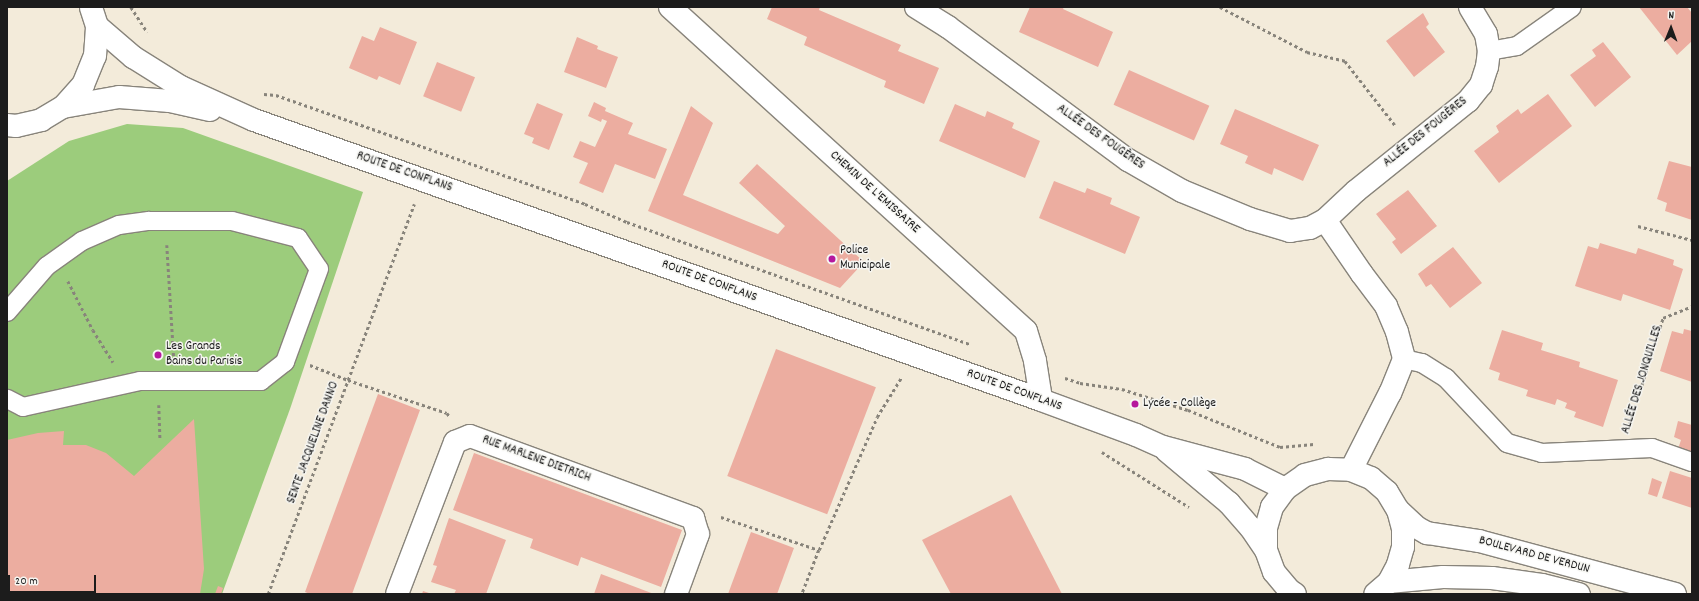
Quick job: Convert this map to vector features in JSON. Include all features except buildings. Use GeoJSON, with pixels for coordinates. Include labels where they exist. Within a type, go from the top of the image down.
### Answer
{"type":"FeatureCollection","features":[{"type":"Feature","properties":{"kind":"main road","name":"CHEMIN DE L'EMISSAIRE"},"geometry":{"type":"LineString","coordinates":[[670,7],[1026,331],[1036,368],[1041,400]]}},
{"type":"Feature","properties":{"kind":"main road","name":"ALLÉE DES FOUGÈRES"},"geometry":{"type":"LineString","coordinates":[[916,7],[948,27],[1128,160],[1182,191],[1250,219],[1290,231],[1310,228],[1325,220],[1356,190],[1468,100],[1481,84],[1487,67],[1490,51],[1486,34],[1470,7]]}},
{"type":"Feature","properties":{"kind":"main road"},"geometry":{"type":"LineString","coordinates":[[7,125],[16,126],[40,120],[63,107],[83,85],[95,56],[94,17]]}},
{"type":"Feature","properties":{"kind":"main road","name":"ROUTE DE CONFLANS"},"geometry":{"type":"LineString","coordinates":[[94,17],[133,57],[180,87],[254,120],[1136,434],[1163,447]]}},
{"type":"Feature","properties":{"kind":"main road","name":"ROUTE DE CONFLANS"},"geometry":{"type":"LineString","coordinates":[[63,107],[119,97],[170,102],[254,120]]}},
{"type":"Feature","properties":{"kind":"main road"},"geometry":{"type":"LineString","coordinates":[[1325,220],[1386,306],[1397,332],[1404,359],[1390,393],[1351,470]]}},
{"type":"Feature","properties":{"kind":"main road","name":"RUE MARLENE DIETRICH"},"geometry":{"type":"LineString","coordinates":[[397,594],[455,442],[470,436],[693,518],[697,525]]}},
{"type":"Feature","properties":{"kind":"main road"},"geometry":{"type":"LineString","coordinates":[[1163,447],[1245,469],[1285,489]]}},
{"type":"Feature","properties":{"kind":"main road"},"geometry":{"type":"LineString","coordinates":[[1163,447],[1229,504],[1251,528],[1266,550],[1274,572],[1289,590],[1295,594]]}},
{"type":"Feature","properties":{"kind":"main road"},"geometry":{"type":"LineString","coordinates":[[1266,550],[1266,528],[1272,507],[1285,489],[1305,475],[1328,469],[1351,470],[1371,478],[1387,492],[1398,510],[1404,529],[1404,547],[1398,565],[1382,588]]}},
{"type":"Feature","properties":{"kind":"main road","name":"BOULEVARD DE VERDUN"},"geometry":{"type":"LineString","coordinates":[[1398,510],[1416,527],[1427,532],[1479,541],[1675,594]]}},
{"type":"Feature","properties":{"kind":"main road"},"geometry":{"type":"LineString","coordinates":[[676,594],[698,534],[697,525]]}},
{"type":"Feature","properties":{"kind":"main road","name":"BOULEVARD DE VERDUN"},"geometry":{"type":"LineString","coordinates":[[1382,588],[1443,577],[1492,578],[1542,585],[1579,594]]}},
{"type":"Feature","properties":{"kind":"lane"},"geometry":{"type":"LineString","coordinates":[[1490,51],[1517,46],[1572,7]]}},
{"type":"Feature","properties":{"kind":"lane"},"geometry":{"type":"LineString","coordinates":[[7,312],[47,266],[82,241],[119,226],[165,220],[232,221],[298,238],[319,269],[285,362],[261,381],[140,381],[23,407],[7,399]]}},
{"type":"Feature","properties":{"kind":"lane","name":"ALLÉE DES JONQUILLES"},"geometry":{"type":"LineString","coordinates":[[1404,359],[1422,363],[1446,378],[1507,443],[1542,453],[1652,448],[1692,462]]}},
{"type":"Feature","properties":{"kind":"path"},"geometry":{"type":"LineString","coordinates":[[131,7],[148,34]]}},
{"type":"Feature","properties":{"kind":"path"},"geometry":{"type":"LineString","coordinates":[[1220,7],[1307,52],[1345,60],[1411,146]]}},
{"type":"Feature","properties":{"kind":"path"},"geometry":{"type":"LineString","coordinates":[[261,93],[276,96],[584,204],[627,222],[978,347]]}},
{"type":"Feature","properties":{"kind":"path"},"geometry":{"type":"LineString","coordinates":[[287,356],[348,380],[414,203]]}},
{"type":"Feature","properties":{"kind":"path"},"geometry":{"type":"LineString","coordinates":[[160,438],[159,399],[176,381],[165,220]]}},
{"type":"Feature","properties":{"kind":"path"},"geometry":{"type":"LineString","coordinates":[[1638,226],[1692,240]]}},
{"type":"Feature","properties":{"kind":"path"},"geometry":{"type":"LineString","coordinates":[[58,259],[92,330],[127,384]]}},
{"type":"Feature","properties":{"kind":"path","name":"ALLÉE DES JONQUILLES"},"geometry":{"type":"LineString","coordinates":[[1621,450],[1663,318],[1692,306]]}},
{"type":"Feature","properties":{"kind":"path"},"geometry":{"type":"LineString","coordinates":[[1036,368],[1080,383],[1122,388],[1188,410],[1280,447],[1320,443]]}},
{"type":"Feature","properties":{"kind":"path"},"geometry":{"type":"LineString","coordinates":[[802,594],[819,550],[877,417],[905,372]]}},
{"type":"Feature","properties":{"kind":"path","name":"SENTE JACQUELINE DANNO"},"geometry":{"type":"LineString","coordinates":[[268,594],[348,380],[447,413],[464,438]]}},
{"type":"Feature","properties":{"kind":"path"},"geometry":{"type":"LineString","coordinates":[[697,525],[714,515],[819,550]]}},
{"type":"Feature","properties":{"kind":"green space","name":"Les Grands Bains du Parisis"},"geometry":{"type":"Polygon","coordinates":[[[127,124],[183,128],[363,192],[290,409],[222,594],[7,594],[7,181],[69,141],[127,124]]]}},
{"type":"Feature","properties":{"kind":"place","name":"Police Municipale"},"geometry":{"type":"Point","coordinates":[832,259]}},
{"type":"Feature","properties":{"kind":"place","name":"Les Grands Bains du Parisis"},"geometry":{"type":"Point","coordinates":[158,355]}},
{"type":"Feature","properties":{"kind":"place","name":"Lycée - Collège"},"geometry":{"type":"Point","coordinates":[1135,404]}}]}
